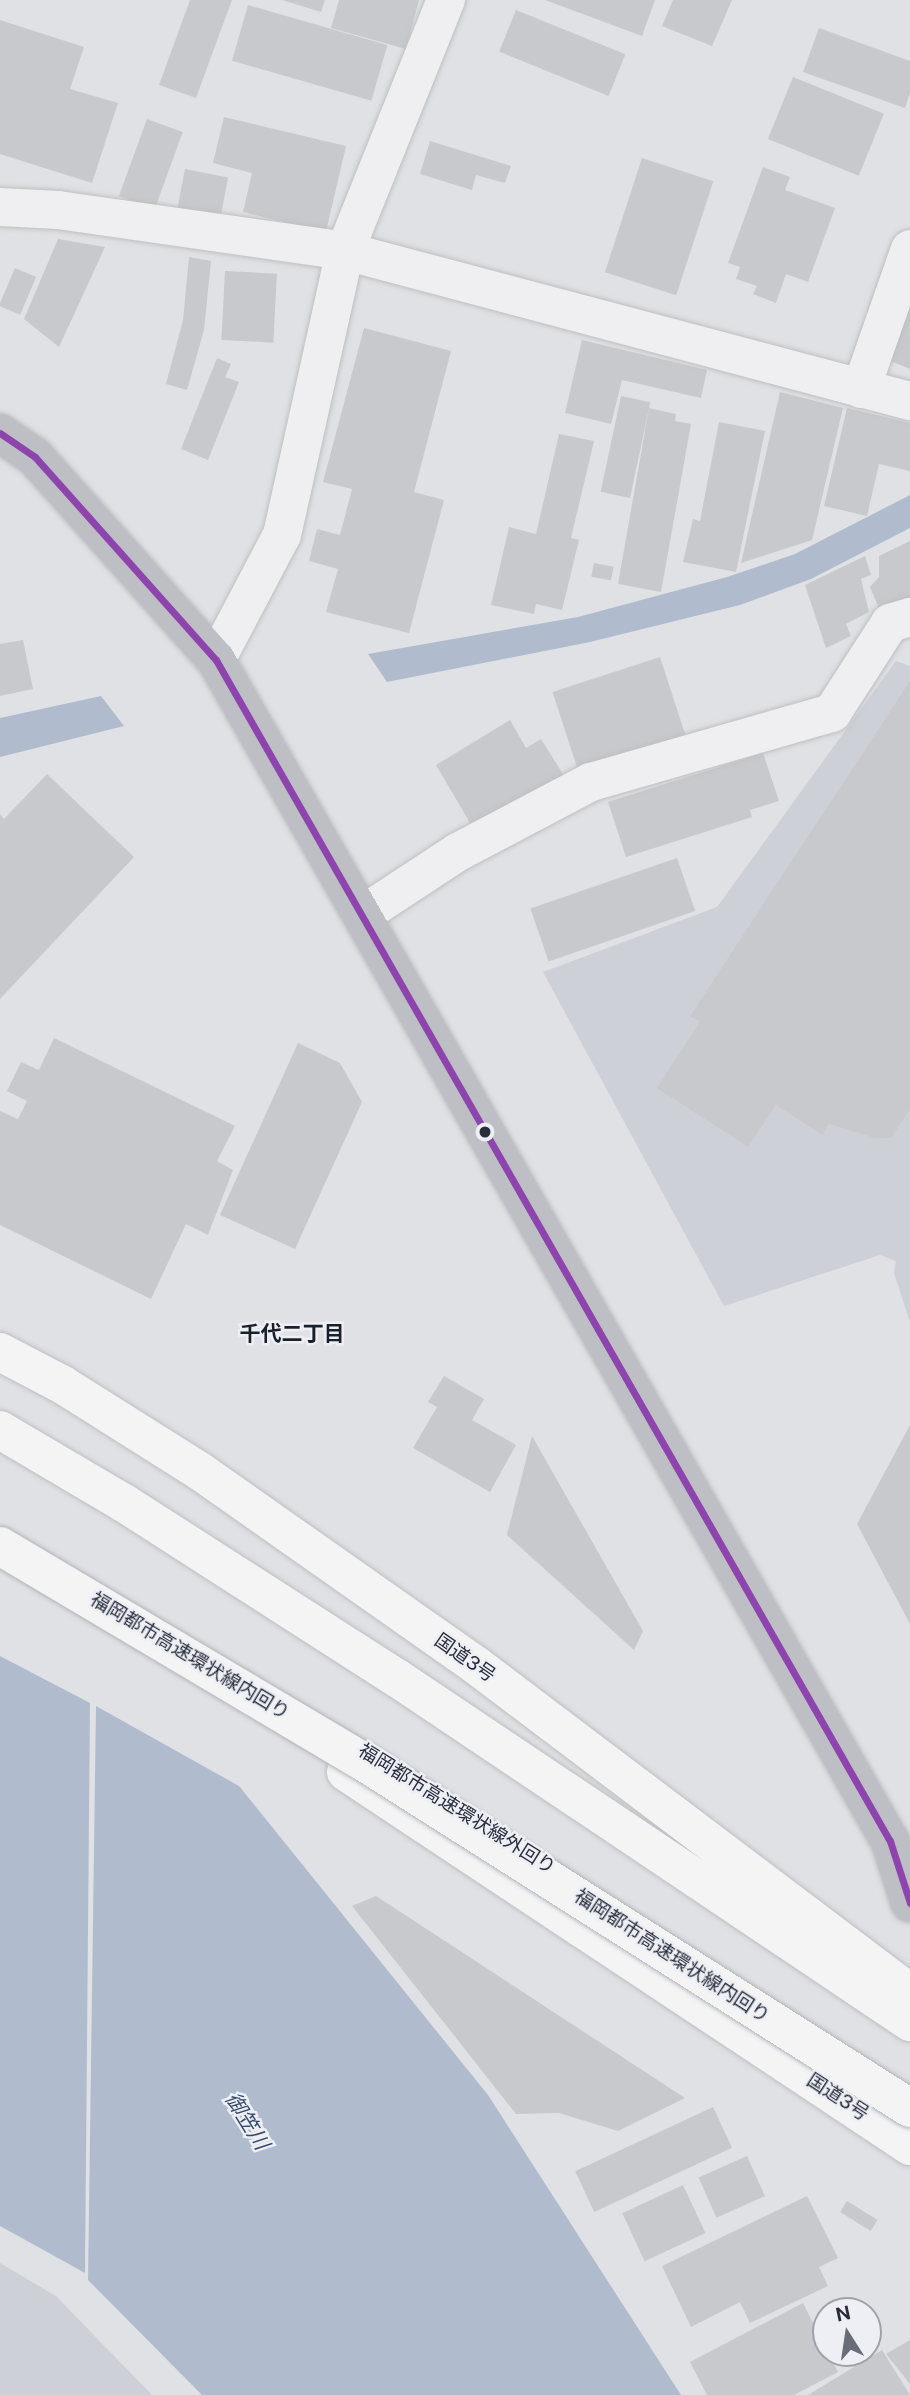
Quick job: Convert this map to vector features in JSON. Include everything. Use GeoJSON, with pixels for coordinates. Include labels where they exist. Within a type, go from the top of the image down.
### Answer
{"type":"FeatureCollection","features":[{"type":"Feature","properties":{"kind":"highway","name":"国道3号"},"geometry":{"type":"LineString","coordinates":[[0,1352],[63,1385],[201,1472],[477,1666],[910,1993]]}},
{"type":"Feature","properties":{"kind":"highway"},"geometry":{"type":"LineString","coordinates":[[0,1421],[154,1513],[618,1808],[910,2011]]}},
{"type":"Feature","properties":{"kind":"highway"},"geometry":{"type":"LineString","coordinates":[[0,1430],[124,1503],[397,1678],[910,2022]]}},
{"type":"Feature","properties":{"kind":"highway","name":"国道3号"},"geometry":{"type":"LineString","coordinates":[[0,1530],[362,1782],[910,2146]]}},
{"type":"Feature","properties":{"kind":"highway","name":"福岡都市高速環状線外回り"},"geometry":{"type":"LineString","coordinates":[[0,1530],[97,1583],[910,2096]]}},
{"type":"Feature","properties":{"kind":"highway","name":"福岡都市高速環状線内回り"},"geometry":{"type":"LineString","coordinates":[[0,1546],[361,1760],[910,2108]]}},
{"type":"Feature","properties":{"kind":"street"},"geometry":{"type":"LineString","coordinates":[[216,660],[282,535],[345,251],[446,0]]}},
{"type":"Feature","properties":{"kind":"street"},"geometry":{"type":"LineString","coordinates":[[0,207],[58,210],[345,251],[910,401]]}},
{"type":"Feature","properties":{"kind":"street"},"geometry":{"type":"LineString","coordinates":[[861,389],[910,249]]}},
{"type":"Feature","properties":{"kind":"street"},"geometry":{"type":"LineString","coordinates":[[0,433],[35,457],[216,660],[890,1841],[910,1903]]}},
{"type":"Feature","properties":{"kind":"street"},"geometry":{"type":"LineString","coordinates":[[362,915],[458,852],[591,782],[832,712],[890,623],[910,617]]}},
{"type":"Feature","properties":{"kind":"shaded area"},"geometry":{"type":"Polygon","coordinates":[[[896,661],[910,666],[910,1322],[894,1273],[896,1261],[880,1255],[724,1306],[543,972],[717,907],[896,661]]]}},
{"type":"Feature","properties":{"kind":"shaded area"},"geometry":{"type":"Polygon","coordinates":[[[0,2263],[56,2296],[152,2395],[0,2395],[0,2263]]]}},
{"type":"Feature","properties":{"kind":"water"},"geometry":{"type":"Polygon","coordinates":[[[910,495],[910,528],[811,579],[740,605],[590,642],[387,682],[368,654],[578,617],[727,577],[795,554],[910,495]]]}},
{"type":"Feature","properties":{"kind":"water"},"geometry":{"type":"Polygon","coordinates":[[[101,696],[124,726],[0,757],[0,718],[101,696]]]}},
{"type":"Feature","properties":{"kind":"water"},"geometry":{"type":"Polygon","coordinates":[[[0,1656],[90,1703],[85,2273],[0,2226],[0,1656]]]}},
{"type":"Feature","properties":{"kind":"water","name":"御笠川"},"geometry":{"type":"Polygon","coordinates":[[[96,1706],[239,1786],[488,2095],[681,2395],[202,2395],[88,2280],[96,1706]]]}},
{"type":"Feature","properties":{"kind":"building"},"geometry":{"type":"Polygon","coordinates":[[[190,0],[232,0],[196,98],[159,85],[190,0]]]}},
{"type":"Feature","properties":{"kind":"building"},"geometry":{"type":"Polygon","coordinates":[[[282,0],[325,0],[321,12],[282,0]]]}},
{"type":"Feature","properties":{"kind":"building"},"geometry":{"type":"Polygon","coordinates":[[[339,0],[419,0],[406,49],[331,28],[339,0]]]}},
{"type":"Feature","properties":{"kind":"building"},"geometry":{"type":"Polygon","coordinates":[[[545,0],[655,0],[642,36],[545,0]]]}},
{"type":"Feature","properties":{"kind":"building"},"geometry":{"type":"Polygon","coordinates":[[[673,0],[732,0],[712,46],[662,26],[673,0]]]}},
{"type":"Feature","properties":{"kind":"building"},"geometry":{"type":"Polygon","coordinates":[[[248,5],[387,45],[371,101],[232,61],[248,5]]]}},
{"type":"Feature","properties":{"kind":"building"},"geometry":{"type":"Polygon","coordinates":[[[516,10],[625,54],[609,96],[499,52],[516,10]]]}},
{"type":"Feature","properties":{"kind":"building"},"geometry":{"type":"Polygon","coordinates":[[[0,20],[84,47],[70,89],[118,103],[92,183],[0,154],[0,20]]]}},
{"type":"Feature","properties":{"kind":"building"},"geometry":{"type":"Polygon","coordinates":[[[819,28],[910,61],[910,93],[905,108],[803,72],[819,28]]]}},
{"type":"Feature","properties":{"kind":"building"},"geometry":{"type":"Polygon","coordinates":[[[793,77],[884,114],[859,176],[768,139],[793,77]]]}},
{"type":"Feature","properties":{"kind":"building"},"geometry":{"type":"Polygon","coordinates":[[[224,117],[346,146],[326,232],[243,212],[252,173],[213,163],[224,117]]]}},
{"type":"Feature","properties":{"kind":"building"},"geometry":{"type":"Polygon","coordinates":[[[147,119],[183,132],[155,209],[119,196],[147,119]]]}},
{"type":"Feature","properties":{"kind":"building"},"geometry":{"type":"Polygon","coordinates":[[[430,141],[511,166],[505,183],[476,175],[472,190],[420,174],[430,141]]]}},
{"type":"Feature","properties":{"kind":"building"},"geometry":{"type":"Polygon","coordinates":[[[642,158],[713,181],[676,295],[605,272],[642,158]]]}},
{"type":"Feature","properties":{"kind":"building"},"geometry":{"type":"Polygon","coordinates":[[[763,167],[790,177],[785,190],[835,208],[808,282],[786,274],[776,303],[753,294],[757,286],[736,279],[740,267],[728,263],[763,167]]]}},
{"type":"Feature","properties":{"kind":"building"},"geometry":{"type":"Polygon","coordinates":[[[185,169],[228,177],[219,224],[176,215],[185,169]]]}},
{"type":"Feature","properties":{"kind":"building"},"geometry":{"type":"Polygon","coordinates":[[[58,239],[105,247],[59,347],[24,319],[58,239]]]}},
{"type":"Feature","properties":{"kind":"building"},"geometry":{"type":"Polygon","coordinates":[[[189,257],[211,261],[204,330],[187,390],[166,384],[183,320],[189,257]]]}},
{"type":"Feature","properties":{"kind":"building"},"geometry":{"type":"Polygon","coordinates":[[[15,268],[36,277],[20,315],[0,306],[15,268]]]}},
{"type":"Feature","properties":{"kind":"building"},"geometry":{"type":"Polygon","coordinates":[[[225,271],[277,274],[273,343],[221,340],[225,271]]]}},
{"type":"Feature","properties":{"kind":"building"},"geometry":{"type":"Polygon","coordinates":[[[910,286],[910,369],[881,357],[910,286]]]}},
{"type":"Feature","properties":{"kind":"building"},"geometry":{"type":"Polygon","coordinates":[[[364,328],[451,351],[414,492],[444,500],[409,633],[326,612],[338,569],[309,561],[317,529],[340,535],[352,489],[323,482],[364,328]]]}},
{"type":"Feature","properties":{"kind":"building"},"geometry":{"type":"Polygon","coordinates":[[[582,340],[707,370],[701,398],[622,380],[611,424],[565,413],[582,340]]]}},
{"type":"Feature","properties":{"kind":"building"},"geometry":{"type":"Polygon","coordinates":[[[217,358],[231,364],[225,377],[239,382],[208,460],[181,449],[217,358]]]}},
{"type":"Feature","properties":{"kind":"building"},"geometry":{"type":"Polygon","coordinates":[[[780,392],[843,408],[812,540],[741,563],[780,392]]]}},
{"type":"Feature","properties":{"kind":"building"},"geometry":{"type":"Polygon","coordinates":[[[621,396],[650,402],[630,498],[601,492],[621,396]]]}},
{"type":"Feature","properties":{"kind":"building"},"geometry":{"type":"Polygon","coordinates":[[[649,408],[676,414],[675,421],[691,424],[661,592],[618,584],[649,408]]]}},
{"type":"Feature","properties":{"kind":"building"},"geometry":{"type":"Polygon","coordinates":[[[847,408],[910,423],[910,471],[879,464],[867,516],[824,506],[847,408]]]}},
{"type":"Feature","properties":{"kind":"building"},"geometry":{"type":"Polygon","coordinates":[[[719,422],[765,431],[736,572],[683,562],[693,519],[700,521],[719,422]]]}},
{"type":"Feature","properties":{"kind":"building"},"geometry":{"type":"Polygon","coordinates":[[[559,434],[594,441],[571,538],[579,540],[562,610],[536,604],[534,614],[491,605],[509,527],[536,534],[559,434]]]}},
{"type":"Feature","properties":{"kind":"building"},"geometry":{"type":"Polygon","coordinates":[[[910,541],[910,602],[880,611],[870,587],[879,577],[879,556],[910,541]]]}},
{"type":"Feature","properties":{"kind":"building"},"geometry":{"type":"Polygon","coordinates":[[[865,556],[871,575],[861,579],[869,612],[846,624],[851,636],[826,648],[805,585],[865,556]]]}},
{"type":"Feature","properties":{"kind":"building"},"geometry":{"type":"Polygon","coordinates":[[[594,563],[614,567],[611,581],[591,577],[594,563]]]}},
{"type":"Feature","properties":{"kind":"building"},"geometry":{"type":"Polygon","coordinates":[[[23,640],[33,689],[0,696],[0,644],[23,640]]]}},
{"type":"Feature","properties":{"kind":"building"},"geometry":{"type":"Polygon","coordinates":[[[660,657],[686,738],[579,773],[553,692],[660,657]]]}},
{"type":"Feature","properties":{"kind":"building"},"geometry":{"type":"Polygon","coordinates":[[[910,681],[910,1109],[891,1138],[875,1138],[829,1124],[822,1135],[776,1105],[748,1147],[657,1088],[700,1022],[690,1016],[910,681]]]}},
{"type":"Feature","properties":{"kind":"building"},"geometry":{"type":"Polygon","coordinates":[[[510,720],[526,748],[541,739],[566,779],[476,833],[436,765],[510,720]]]}},
{"type":"Feature","properties":{"kind":"building"},"geometry":{"type":"Polygon","coordinates":[[[763,753],[779,801],[750,810],[752,817],[626,857],[608,802],[763,753]]]}},
{"type":"Feature","properties":{"kind":"building"},"geometry":{"type":"Polygon","coordinates":[[[47,774],[134,857],[0,999],[0,814],[4,819],[47,774]]]}},
{"type":"Feature","properties":{"kind":"building"},"geometry":{"type":"Polygon","coordinates":[[[677,858],[695,911],[549,961],[530,908],[677,858]]]}},
{"type":"Feature","properties":{"kind":"building"},"geometry":{"type":"Polygon","coordinates":[[[54,1038],[235,1126],[217,1161],[233,1170],[208,1235],[186,1224],[151,1299],[0,1225],[0,1111],[18,1119],[27,1101],[7,1091],[21,1062],[39,1070],[54,1038]]]}},
{"type":"Feature","properties":{"kind":"building"},"geometry":{"type":"Polygon","coordinates":[[[298,1043],[340,1063],[362,1102],[295,1249],[220,1215],[298,1043]]]}},
{"type":"Feature","properties":{"kind":"building"},"geometry":{"type":"Polygon","coordinates":[[[444,1376],[484,1399],[472,1420],[516,1445],[490,1492],[413,1448],[437,1407],[428,1402],[444,1376]]]}},
{"type":"Feature","properties":{"kind":"building"},"geometry":{"type":"Polygon","coordinates":[[[910,1425],[910,1624],[857,1524],[910,1425]]]}},
{"type":"Feature","properties":{"kind":"building"},"geometry":{"type":"Polygon","coordinates":[[[532,1436],[643,1631],[634,1650],[507,1535],[532,1436]]]}},
{"type":"Feature","properties":{"kind":"building"},"geometry":{"type":"Polygon","coordinates":[[[376,1896],[685,2098],[618,2131],[559,2113],[516,2114],[352,1906],[376,1896]]]}},
{"type":"Feature","properties":{"kind":"building"},"geometry":{"type":"Polygon","coordinates":[[[713,2107],[732,2148],[594,2212],[575,2171],[713,2107]]]}},
{"type":"Feature","properties":{"kind":"building"},"geometry":{"type":"Polygon","coordinates":[[[747,2156],[765,2196],[716,2218],[699,2178],[747,2156]]]}},
{"type":"Feature","properties":{"kind":"building"},"geometry":{"type":"Polygon","coordinates":[[[683,2185],[705,2233],[645,2261],[622,2213],[683,2185]]]}},
{"type":"Feature","properties":{"kind":"building"},"geometry":{"type":"Polygon","coordinates":[[[807,2196],[838,2258],[819,2267],[828,2286],[750,2323],[740,2302],[691,2327],[662,2266],[807,2196]]]}},
{"type":"Feature","properties":{"kind":"building"},"geometry":{"type":"Polygon","coordinates":[[[847,2201],[878,2220],[871,2231],[840,2212],[847,2201]]]}},
{"type":"Feature","properties":{"kind":"building"},"geometry":{"type":"Polygon","coordinates":[[[803,2303],[812,2321],[812,2367],[835,2367],[838,2372],[794,2395],[707,2395],[690,2362],[803,2303]]]}},
{"type":"Feature","properties":{"kind":"building"},"geometry":{"type":"Polygon","coordinates":[[[910,2340],[910,2384],[886,2354],[910,2340]]]}},
{"type":"Feature","properties":{"kind":"building"},"geometry":{"type":"Polygon","coordinates":[[[882,2350],[910,2395],[808,2395],[854,2367],[882,2367],[882,2350]]]}},
{"type":"Feature","properties":{"kind":"transit line"},"geometry":{"type":"LineString","coordinates":[[0,433],[35,457],[216,660],[890,1841],[910,1903]]}},
{"type":"Feature","properties":{"kind":"district","name":"千代二丁目"},"geometry":{"type":"Point","coordinates":[292,1334]}}]}
